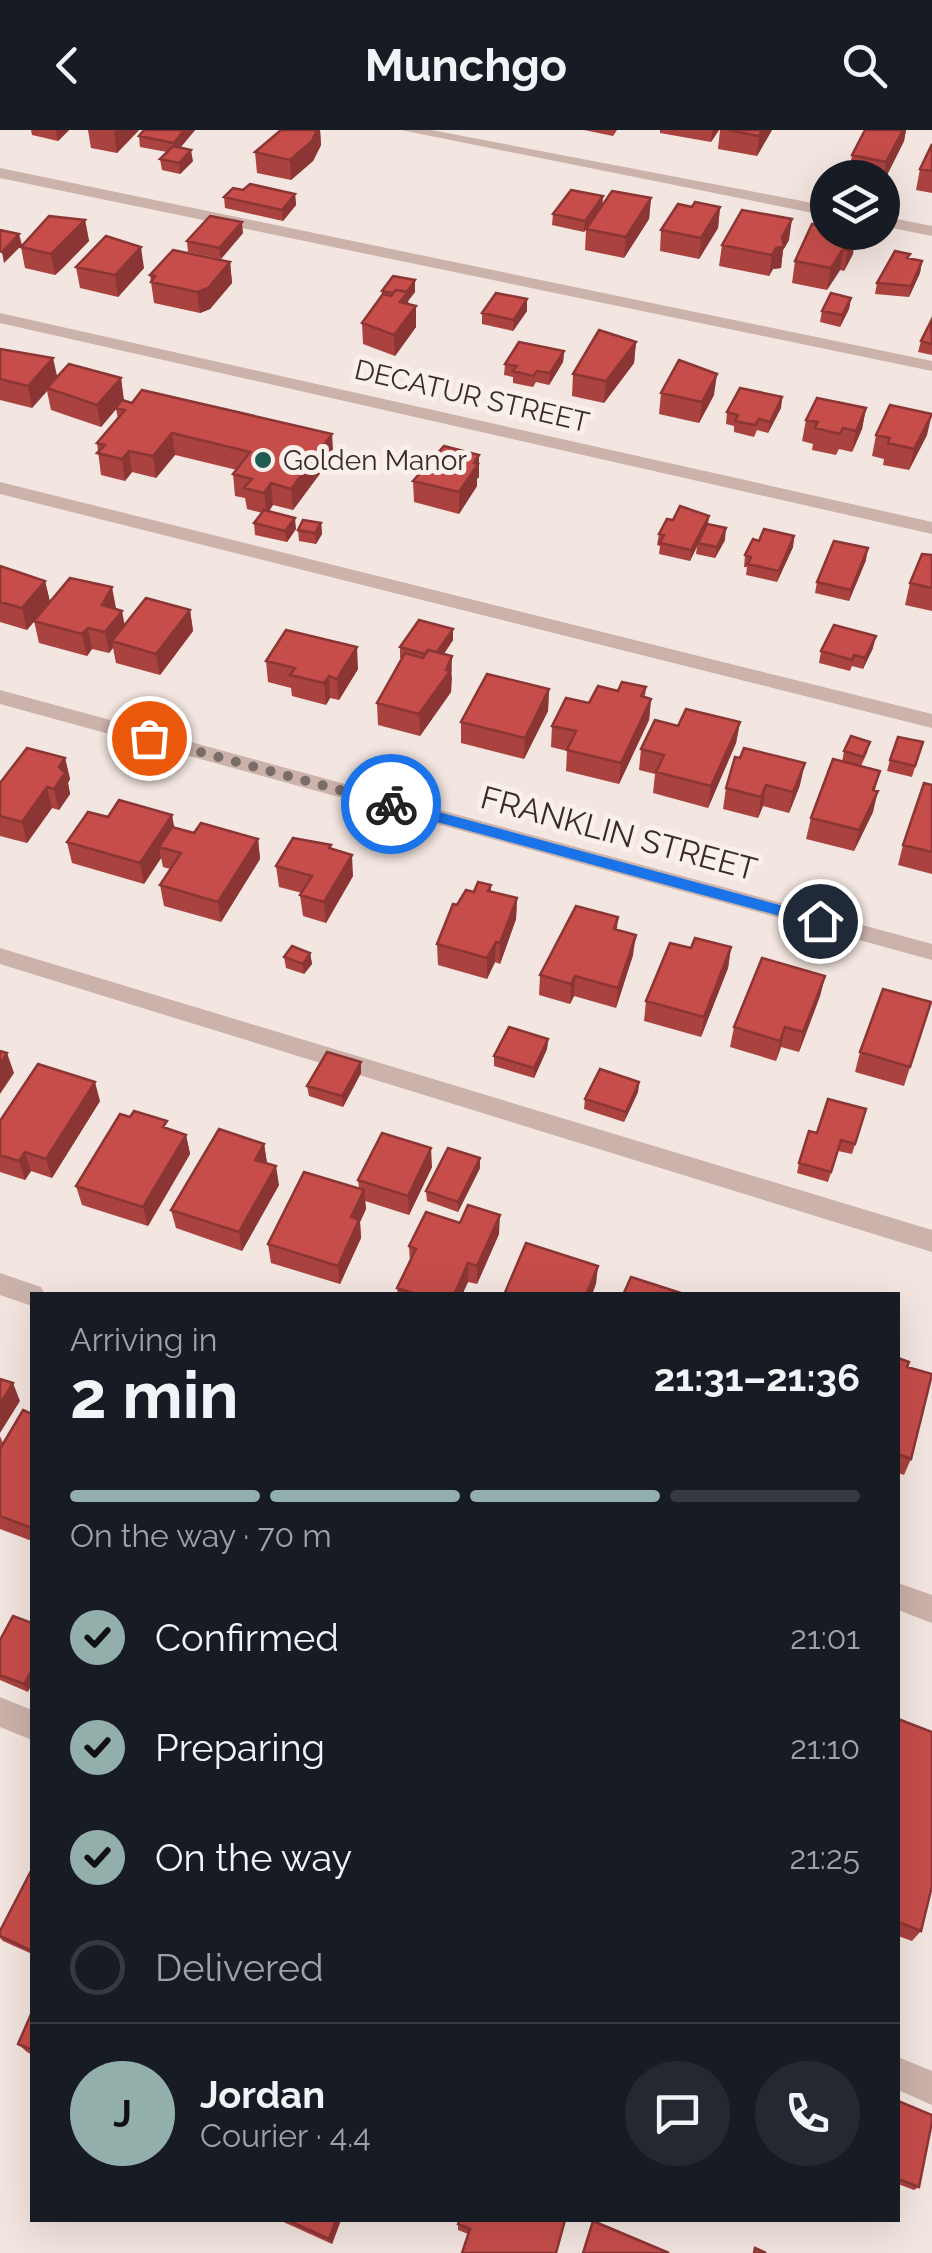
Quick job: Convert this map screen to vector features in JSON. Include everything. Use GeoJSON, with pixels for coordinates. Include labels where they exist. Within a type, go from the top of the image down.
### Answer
{"type":"FeatureCollection","features":[{"type":"Feature","properties":{"kind":"street"},"geometry":{"type":"LineString","coordinates":[[408,130],[810,207]]}},
{"type":"Feature","properties":{"kind":"street"},"geometry":{"type":"LineString","coordinates":[[0,173],[932,366]]}},
{"type":"Feature","properties":{"kind":"street"},"geometry":{"type":"LineString","coordinates":[[900,224],[932,230]]}},
{"type":"Feature","properties":{"kind":"street","name":"DECATUR STREET"},"geometry":{"type":"LineString","coordinates":[[0,318],[932,528]]}},
{"type":"Feature","properties":{"kind":"street"},"geometry":{"type":"LineString","coordinates":[[0,488],[932,721]]}},
{"type":"Feature","properties":{"kind":"street","name":"FRANKLIN STREET"},"geometry":{"type":"LineString","coordinates":[[0,697],[932,952]]}},
{"type":"Feature","properties":{"kind":"street"},"geometry":{"type":"LineString","coordinates":[[0,956],[932,1241]]}},
{"type":"Feature","properties":{"kind":"street"},"geometry":{"type":"LineString","coordinates":[[0,1284],[30,1295]]}},
{"type":"Feature","properties":{"kind":"street"},"geometry":{"type":"LineString","coordinates":[[900,1598],[932,1610]]}},
{"type":"Feature","properties":{"kind":"street"},"geometry":{"type":"LineString","coordinates":[[0,1712],[30,1724]]}},
{"type":"Feature","properties":{"kind":"street"},"geometry":{"type":"LineString","coordinates":[[900,2075],[932,2088]]}},
{"type":"Feature","properties":{"kind":"building"},"geometry":{"type":"Polygon","coordinates":[[[144,130],[184,130],[174,143],[139,136],[144,130]]]}},
{"type":"Feature","properties":{"kind":"building"},"geometry":{"type":"Polygon","coordinates":[[[281,130],[317,130],[312,141],[290,160],[255,152],[281,130]]]}},
{"type":"Feature","properties":{"kind":"building"},"geometry":{"type":"Polygon","coordinates":[[[727,130],[762,130],[759,136],[727,130]]]}},
{"type":"Feature","properties":{"kind":"building"},"geometry":{"type":"Polygon","coordinates":[[[865,130],[903,130],[887,160],[852,155],[865,130]]]}},
{"type":"Feature","properties":{"kind":"building"},"geometry":{"type":"Polygon","coordinates":[[[932,144],[932,171],[920,169],[932,144]]]}},
{"type":"Feature","properties":{"kind":"building"},"geometry":{"type":"Polygon","coordinates":[[[173,146],[191,150],[179,163],[160,159],[173,146]]]}},
{"type":"Feature","properties":{"kind":"building"},"geometry":{"type":"Polygon","coordinates":[[[250,184],[295,194],[282,210],[224,197],[233,188],[243,190],[250,184]]]}},
{"type":"Feature","properties":{"kind":"building"},"geometry":{"type":"Polygon","coordinates":[[[571,190],[603,196],[585,221],[553,214],[571,190]]]}},
{"type":"Feature","properties":{"kind":"building"},"geometry":{"type":"Polygon","coordinates":[[[612,191],[651,198],[626,237],[586,229],[612,191]]]}},
{"type":"Feature","properties":{"kind":"building"},"geometry":{"type":"Polygon","coordinates":[[[695,202],[720,207],[701,238],[661,230],[678,204],[692,207],[695,202]]]}},
{"type":"Feature","properties":{"kind":"building"},"geometry":{"type":"Polygon","coordinates":[[[742,210],[792,219],[782,237],[784,246],[776,248],[772,255],[722,245],[742,210]]]}},
{"type":"Feature","properties":{"kind":"building"},"geometry":{"type":"Polygon","coordinates":[[[49,216],[85,220],[51,254],[21,247],[49,216]]]}},
{"type":"Feature","properties":{"kind":"building"},"geometry":{"type":"Polygon","coordinates":[[[210,216],[242,222],[219,248],[187,241],[210,216]]]}},
{"type":"Feature","properties":{"kind":"building"},"geometry":{"type":"Polygon","coordinates":[[[810,228],[810,250],[842,250],[831,268],[795,261],[810,228]]]}},
{"type":"Feature","properties":{"kind":"building"},"geometry":{"type":"Polygon","coordinates":[[[0,230],[19,234],[2,252],[0,251],[0,230]]]}},
{"type":"Feature","properties":{"kind":"building"},"geometry":{"type":"Polygon","coordinates":[[[106,236],[141,247],[115,275],[76,267],[106,236]]]}},
{"type":"Feature","properties":{"kind":"building"},"geometry":{"type":"Polygon","coordinates":[[[173,250],[230,262],[208,288],[197,292],[151,282],[155,276],[150,275],[173,250]]]}},
{"type":"Feature","properties":{"kind":"building"},"geometry":{"type":"Polygon","coordinates":[[[895,251],[922,261],[911,286],[877,283],[895,251]]]}},
{"type":"Feature","properties":{"kind":"building"},"geometry":{"type":"Polygon","coordinates":[[[393,276],[415,280],[407,292],[382,291],[393,276]]]}},
{"type":"Feature","properties":{"kind":"building"},"geometry":{"type":"Polygon","coordinates":[[[396,290],[408,292],[400,302],[416,306],[394,335],[362,323],[383,294],[391,296],[396,290]]]}},
{"type":"Feature","properties":{"kind":"building"},"geometry":{"type":"Polygon","coordinates":[[[496,293],[527,299],[514,320],[482,313],[496,293]]]}},
{"type":"Feature","properties":{"kind":"building"},"geometry":{"type":"Polygon","coordinates":[[[831,293],[851,298],[842,315],[822,311],[831,293]]]}},
{"type":"Feature","properties":{"kind":"building"},"geometry":{"type":"Polygon","coordinates":[[[931,321],[932,344],[921,341],[931,321]]]}},
{"type":"Feature","properties":{"kind":"building"},"geometry":{"type":"Polygon","coordinates":[[[599,330],[636,342],[606,381],[573,374],[599,330]]]}},
{"type":"Feature","properties":{"kind":"building"},"geometry":{"type":"Polygon","coordinates":[[[519,342],[564,351],[550,373],[537,371],[533,376],[513,371],[517,366],[505,364],[519,342]]]}},
{"type":"Feature","properties":{"kind":"building"},"geometry":{"type":"Polygon","coordinates":[[[0,349],[53,358],[28,386],[0,379],[0,349]]]}},
{"type":"Feature","properties":{"kind":"building"},"geometry":{"type":"Polygon","coordinates":[[[679,360],[717,374],[702,402],[661,393],[679,360]]]}},
{"type":"Feature","properties":{"kind":"building"},"geometry":{"type":"Polygon","coordinates":[[[69,364],[121,378],[97,405],[47,388],[69,364]]]}},
{"type":"Feature","properties":{"kind":"building"},"geometry":{"type":"Polygon","coordinates":[[[740,388],[782,397],[770,422],[759,419],[755,425],[735,421],[738,415],[727,412],[740,388]]]}},
{"type":"Feature","properties":{"kind":"building"},"geometry":{"type":"Polygon","coordinates":[[[142,390],[332,434],[291,489],[271,483],[264,493],[244,488],[252,479],[233,474],[250,452],[172,433],[153,456],[129,451],[122,459],[97,453],[105,445],[97,443],[125,410],[116,408],[122,400],[132,403],[142,390]]]}},
{"type":"Feature","properties":{"kind":"building"},"geometry":{"type":"Polygon","coordinates":[[[817,398],[866,408],[856,431],[843,428],[840,434],[815,428],[818,422],[806,420],[817,398]]]}},
{"type":"Feature","properties":{"kind":"building"},"geometry":{"type":"Polygon","coordinates":[[[890,405],[932,414],[914,449],[888,443],[890,438],[876,435],[890,405]]]}},
{"type":"Feature","properties":{"kind":"building"},"geometry":{"type":"Polygon","coordinates":[[[444,446],[479,455],[474,463],[478,464],[459,492],[413,481],[444,446]]]}},
{"type":"Feature","properties":{"kind":"building"},"geometry":{"type":"Polygon","coordinates":[[[680,506],[709,516],[691,550],[660,543],[664,535],[659,534],[667,519],[673,520],[680,506]]]}},
{"type":"Feature","properties":{"kind":"building"},"geometry":{"type":"Polygon","coordinates":[[[264,510],[295,518],[285,531],[254,523],[264,510]]]}},
{"type":"Feature","properties":{"kind":"building"},"geometry":{"type":"Polygon","coordinates":[[[303,520],[321,523],[315,533],[298,530],[303,520]]]}},
{"type":"Feature","properties":{"kind":"building"},"geometry":{"type":"Polygon","coordinates":[[[707,524],[726,528],[717,547],[698,543],[707,524]]]}},
{"type":"Feature","properties":{"kind":"building"},"geometry":{"type":"Polygon","coordinates":[[[764,529],[794,536],[779,571],[748,564],[751,557],[745,555],[753,539],[759,541],[764,529]]]}},
{"type":"Feature","properties":{"kind":"building"},"geometry":{"type":"Polygon","coordinates":[[[834,541],[868,548],[851,590],[817,582],[834,541]]]}},
{"type":"Feature","properties":{"kind":"building"},"geometry":{"type":"Polygon","coordinates":[[[922,554],[932,555],[932,588],[910,583],[922,554]]]}},
{"type":"Feature","properties":{"kind":"building"},"geometry":{"type":"Polygon","coordinates":[[[0,566],[45,581],[22,608],[0,602],[0,566]]]}},
{"type":"Feature","properties":{"kind":"building"},"geometry":{"type":"Polygon","coordinates":[[[70,578],[112,587],[102,605],[122,611],[105,632],[88,628],[82,634],[34,621],[70,578]]]}},
{"type":"Feature","properties":{"kind":"building"},"geometry":{"type":"Polygon","coordinates":[[[146,598],[190,610],[156,654],[112,641],[146,598]]]}},
{"type":"Feature","properties":{"kind":"building"},"geometry":{"type":"Polygon","coordinates":[[[419,620],[453,629],[437,652],[428,650],[425,654],[400,647],[419,620]]]}},
{"type":"Feature","properties":{"kind":"building"},"geometry":{"type":"Polygon","coordinates":[[[834,625],[876,636],[865,658],[854,655],[852,660],[821,651],[834,625]]]}},
{"type":"Feature","properties":{"kind":"building"},"geometry":{"type":"Polygon","coordinates":[[[286,630],[357,647],[337,679],[329,676],[324,683],[290,675],[295,668],[266,661],[286,630]]]}},
{"type":"Feature","properties":{"kind":"building"},"geometry":{"type":"Polygon","coordinates":[[[428,650],[452,656],[446,670],[450,671],[419,714],[377,703],[405,653],[423,658],[428,650]]]}},
{"type":"Feature","properties":{"kind":"building"},"geometry":{"type":"Polygon","coordinates":[[[487,674],[549,689],[525,738],[461,722],[487,674]]]}},
{"type":"Feature","properties":{"kind":"building"},"geometry":{"type":"Polygon","coordinates":[[[622,682],[646,687],[641,696],[651,699],[621,763],[567,750],[576,731],[552,726],[566,698],[589,703],[598,686],[618,691],[622,682]]]}},
{"type":"Feature","properties":{"kind":"building"},"geometry":{"type":"Polygon","coordinates":[[[686,709],[740,722],[711,786],[656,772],[664,755],[641,749],[655,720],[678,726],[686,709]]]}},
{"type":"Feature","properties":{"kind":"building"},"geometry":{"type":"Polygon","coordinates":[[[851,736],[870,742],[863,757],[844,751],[851,736]]]}},
{"type":"Feature","properties":{"kind":"building"},"geometry":{"type":"Polygon","coordinates":[[[898,737],[923,742],[915,766],[890,760],[898,737]]]}},
{"type":"Feature","properties":{"kind":"building"},"geometry":{"type":"Polygon","coordinates":[[[27,748],[65,758],[59,767],[65,773],[54,789],[47,787],[22,822],[0,816],[0,783],[27,748]]]}},
{"type":"Feature","properties":{"kind":"building"},"geometry":{"type":"Polygon","coordinates":[[[744,748],[805,763],[793,792],[766,785],[761,797],[726,788],[735,757],[740,758],[744,748]]]}},
{"type":"Feature","properties":{"kind":"building"},"geometry":{"type":"Polygon","coordinates":[[[833,759],[880,771],[873,790],[878,791],[859,830],[811,818],[833,759]]]}},
{"type":"Feature","properties":{"kind":"building"},"geometry":{"type":"Polygon","coordinates":[[[924,783],[932,785],[932,852],[903,845],[924,783]]]}},
{"type":"Feature","properties":{"kind":"building"},"geometry":{"type":"Polygon","coordinates":[[[119,800],[172,815],[140,863],[67,842],[88,812],[108,817],[119,800]]]}},
{"type":"Feature","properties":{"kind":"building"},"geometry":{"type":"Polygon","coordinates":[[[201,823],[258,839],[218,902],[160,885],[181,853],[159,847],[172,827],[194,833],[201,823]]]}},
{"type":"Feature","properties":{"kind":"building"},"geometry":{"type":"Polygon","coordinates":[[[293,838],[331,845],[329,848],[352,855],[324,902],[300,895],[312,876],[276,866],[293,838]]]}},
{"type":"Feature","properties":{"kind":"building"},"geometry":{"type":"Polygon","coordinates":[[[478,882],[491,885],[488,891],[517,898],[500,943],[496,942],[487,958],[437,944],[453,904],[457,905],[466,890],[474,892],[478,882]]]}},
{"type":"Feature","properties":{"kind":"building"},"geometry":{"type":"Polygon","coordinates":[[[576,906],[618,917],[614,929],[636,935],[618,988],[575,976],[571,984],[540,975],[576,906]]]}},
{"type":"Feature","properties":{"kind":"building"},"geometry":{"type":"Polygon","coordinates":[[[695,938],[731,947],[704,1017],[646,1001],[670,943],[691,948],[695,938]]]}},
{"type":"Feature","properties":{"kind":"building"},"geometry":{"type":"Polygon","coordinates":[[[292,946],[310,953],[303,964],[284,957],[292,946]]]}},
{"type":"Feature","properties":{"kind":"building"},"geometry":{"type":"Polygon","coordinates":[[[762,958],[825,976],[803,1032],[785,1027],[780,1041],[734,1027],[762,958]]]}},
{"type":"Feature","properties":{"kind":"building"},"geometry":{"type":"Polygon","coordinates":[[[883,989],[931,1002],[910,1067],[860,1052],[883,989]]]}},
{"type":"Feature","properties":{"kind":"building"},"geometry":{"type":"Polygon","coordinates":[[[509,1027],[548,1039],[534,1068],[494,1056],[509,1027]]]}},
{"type":"Feature","properties":{"kind":"building"},"geometry":{"type":"Polygon","coordinates":[[[327,1052],[361,1062],[342,1096],[307,1086],[327,1052]]]}},
{"type":"Feature","properties":{"kind":"building"},"geometry":{"type":"Polygon","coordinates":[[[38,1064],[95,1082],[46,1159],[25,1152],[19,1161],[0,1155],[0,1121],[38,1064]]]}},
{"type":"Feature","properties":{"kind":"building"},"geometry":{"type":"Polygon","coordinates":[[[600,1069],[639,1082],[626,1112],[585,1099],[600,1069]]]}},
{"type":"Feature","properties":{"kind":"building"},"geometry":{"type":"Polygon","coordinates":[[[828,1099],[866,1109],[855,1144],[841,1140],[831,1172],[799,1163],[809,1131],[817,1133],[828,1099]]]}},
{"type":"Feature","properties":{"kind":"building"},"geometry":{"type":"Polygon","coordinates":[[[134,1111],[167,1121],[163,1127],[186,1135],[143,1207],[76,1186],[120,1114],[130,1117],[134,1111]]]}},
{"type":"Feature","properties":{"kind":"building"},"geometry":{"type":"Polygon","coordinates":[[[219,1129],[264,1144],[255,1160],[276,1166],[239,1232],[171,1210],[219,1129]]]}},
{"type":"Feature","properties":{"kind":"building"},"geometry":{"type":"Polygon","coordinates":[[[382,1133],[431,1148],[408,1196],[358,1180],[382,1133]]]}},
{"type":"Feature","properties":{"kind":"building"},"geometry":{"type":"Polygon","coordinates":[[[448,1148],[480,1158],[458,1202],[426,1191],[448,1148]]]}},
{"type":"Feature","properties":{"kind":"building"},"geometry":{"type":"Polygon","coordinates":[[[304,1172],[364,1190],[351,1217],[359,1220],[338,1266],[268,1244],[304,1172]]]}},
{"type":"Feature","properties":{"kind":"building"},"geometry":{"type":"Polygon","coordinates":[[[468,1205],[500,1215],[477,1266],[468,1263],[455,1292],[409,1292],[397,1288],[416,1249],[409,1246],[426,1212],[460,1223],[468,1205]]]}},
{"type":"Feature","properties":{"kind":"building"},"geometry":{"type":"Polygon","coordinates":[[[526,1243],[598,1266],[587,1292],[505,1292],[526,1243]]]}},
{"type":"Feature","properties":{"kind":"building"},"geometry":{"type":"Polygon","coordinates":[[[631,1277],[678,1292],[624,1292],[631,1277]]]}},
{"type":"Feature","properties":{"kind":"building"},"geometry":{"type":"Polygon","coordinates":[[[900,1359],[909,1362],[907,1367],[932,1374],[911,1459],[900,1455],[900,1359]]]}},
{"type":"Feature","properties":{"kind":"building"},"geometry":{"type":"Polygon","coordinates":[[[0,1379],[13,1383],[0,1404],[0,1379]]]}},
{"type":"Feature","properties":{"kind":"building"},"geometry":{"type":"Polygon","coordinates":[[[23,1410],[30,1413],[30,1527],[0,1516],[0,1449],[23,1410]]]}},
{"type":"Feature","properties":{"kind":"building"},"geometry":{"type":"Polygon","coordinates":[[[13,1616],[30,1622],[30,1674],[24,1684],[0,1675],[0,1640],[13,1616]]]}},
{"type":"Feature","properties":{"kind":"building"},"geometry":{"type":"Polygon","coordinates":[[[900,1720],[932,1732],[932,1886],[921,1931],[900,1923],[900,1720]]]}},
{"type":"Feature","properties":{"kind":"building"},"geometry":{"type":"Polygon","coordinates":[[[30,1873],[30,1950],[0,1936],[30,1873]]]}},
{"type":"Feature","properties":{"kind":"building"},"geometry":{"type":"Polygon","coordinates":[[[30,2017],[30,2049],[18,2044],[30,2017]]]}},
{"type":"Feature","properties":{"kind":"building"},"geometry":{"type":"Polygon","coordinates":[[[900,2102],[932,2115],[919,2187],[900,2180],[900,2102]]]}},
{"type":"Feature","properties":{"kind":"building"},"geometry":{"type":"Polygon","coordinates":[[[291,2222],[335,2222],[329,2239],[291,2222]]]}},
{"type":"Feature","properties":{"kind":"building"},"geometry":{"type":"Polygon","coordinates":[[[564,2222],[556,2253],[462,2253],[470,2229],[458,2224],[564,2222]]]}},
{"type":"Feature","properties":{"kind":"building"},"geometry":{"type":"Polygon","coordinates":[[[595,2222],[669,2253],[583,2253],[595,2222]]]}},
{"type":"Feature","properties":{"kind":"way so far"},"geometry":{"type":"LineString","coordinates":[[149,738],[391,804]]}},
{"type":"Feature","properties":{"kind":"place","name":"Golden Manor"},"geometry":{"type":"Point","coordinates":[263,460]}},
{"type":"Feature","properties":{"kind":"route"},"geometry":{"type":"LineString","coordinates":[[391,804],[820,921]]}}]}
